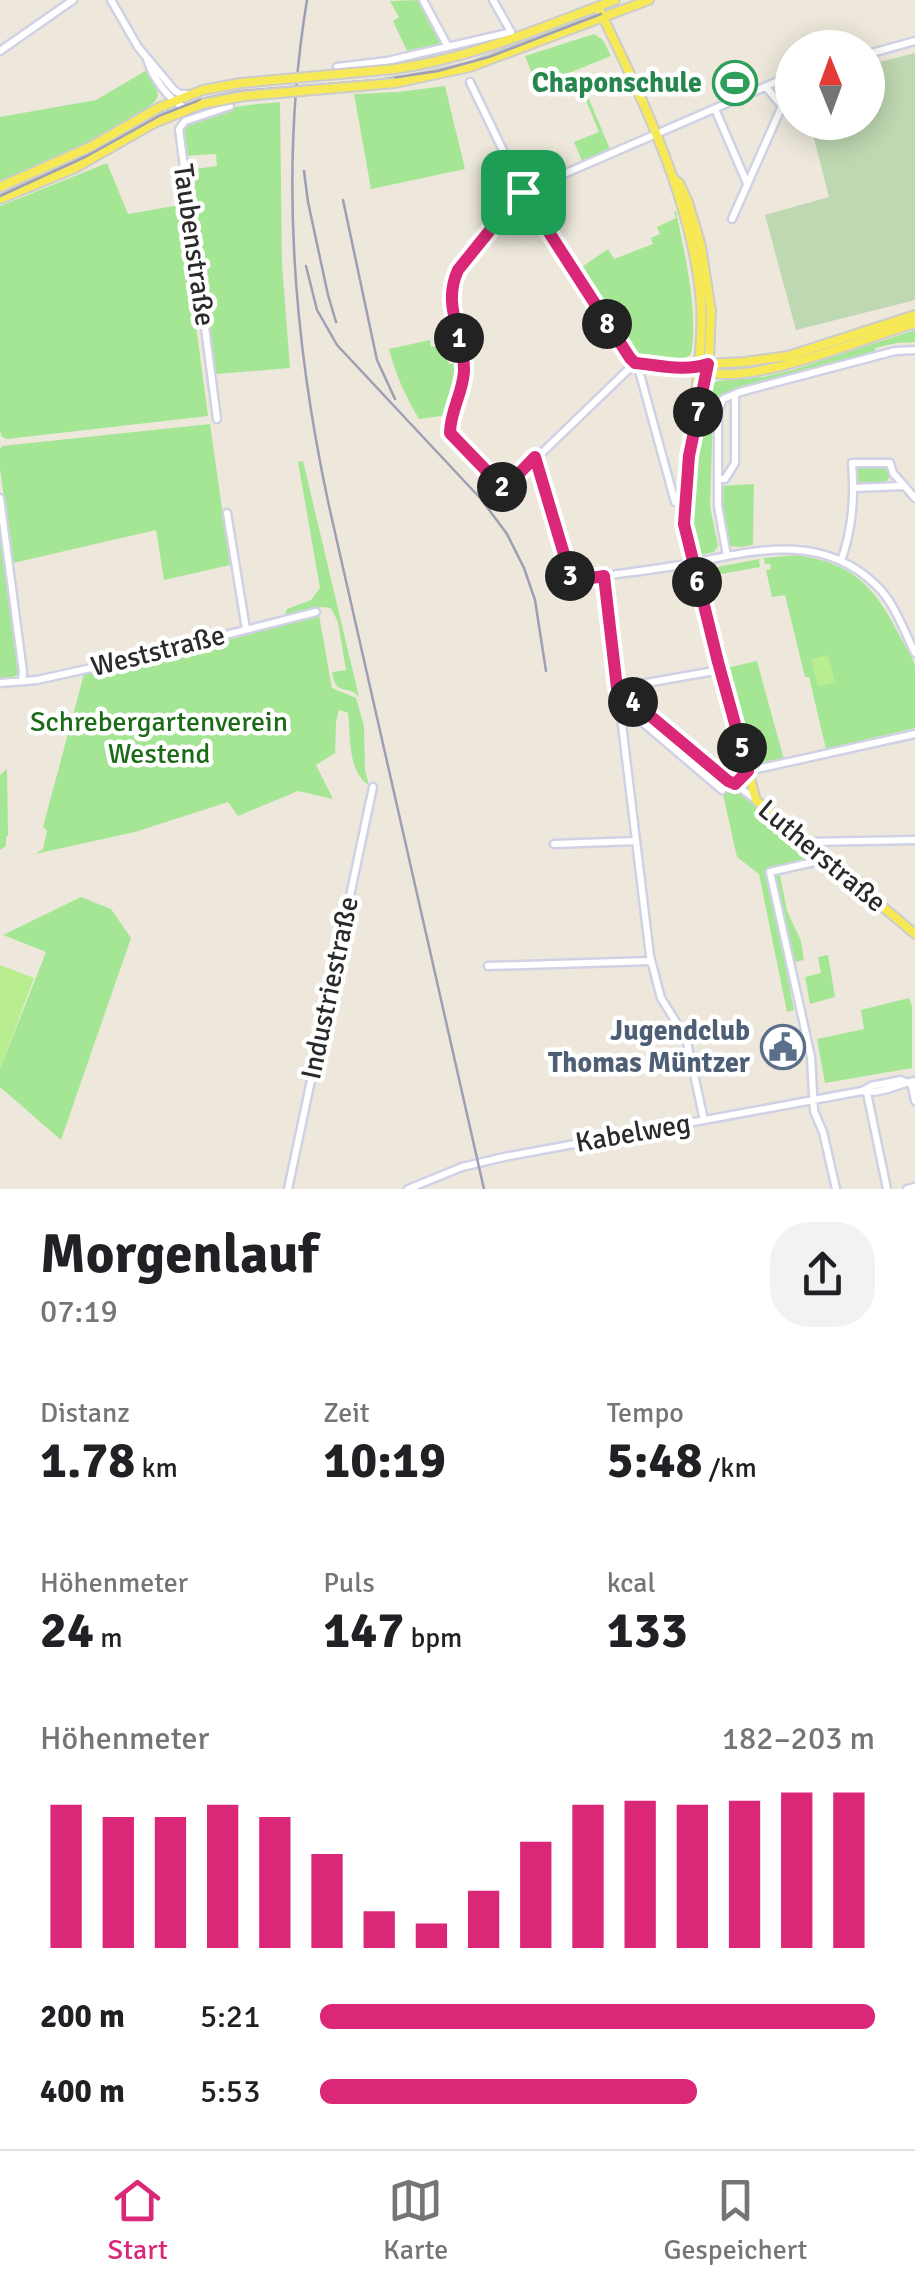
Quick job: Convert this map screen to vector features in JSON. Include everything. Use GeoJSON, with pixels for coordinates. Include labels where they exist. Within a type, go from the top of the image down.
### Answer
{"type":"FeatureCollection","features":[{"type":"Feature","properties":{"kind":"main road"},"geometry":{"type":"LineString","coordinates":[[0,188],[193,92],[241,83],[441,62],[596,3],[615,0]]}},
{"type":"Feature","properties":{"kind":"main road"},"geometry":{"type":"LineString","coordinates":[[0,199],[76,168],[146,127],[202,104],[244,96],[394,83],[470,67],[649,0]]}},
{"type":"Feature","properties":{"kind":"main road"},"geometry":{"type":"LineString","coordinates":[[596,3],[673,178],[696,264],[705,368],[687,469],[684,518],[692,563],[756,800]]}},
{"type":"Feature","properties":{"kind":"main road"},"geometry":{"type":"LineString","coordinates":[[585,25],[611,34]]}},
{"type":"Feature","properties":{"kind":"main road"},"geometry":{"type":"LineString","coordinates":[[705,368],[788,356],[915,315]]}},
{"type":"Feature","properties":{"kind":"main road"},"geometry":{"type":"LineString","coordinates":[[705,368],[741,372],[790,364],[915,323]]}},
{"type":"Feature","properties":{"kind":"main road","name":"Lutherstraße"},"geometry":{"type":"LineString","coordinates":[[756,800],[915,934]]}},
{"type":"Feature","properties":{"kind":"street"},"geometry":{"type":"LineString","coordinates":[[0,51],[73,0]]}},
{"type":"Feature","properties":{"kind":"street"},"geometry":{"type":"LineString","coordinates":[[111,0],[147,58],[174,90],[182,95],[193,92]]}},
{"type":"Feature","properties":{"kind":"street"},"geometry":{"type":"LineString","coordinates":[[423,0],[448,48]]}},
{"type":"Feature","properties":{"kind":"street"},"geometry":{"type":"LineString","coordinates":[[337,67],[388,61],[511,32],[494,0]]}},
{"type":"Feature","properties":{"kind":"street"},"geometry":{"type":"LineString","coordinates":[[885,49],[915,41]]}},
{"type":"Feature","properties":{"kind":"street"},"geometry":{"type":"LineString","coordinates":[[147,58],[174,101],[187,109]]}},
{"type":"Feature","properties":{"kind":"street"},"geometry":{"type":"LineString","coordinates":[[470,82],[523,192],[640,371],[675,502]]}},
{"type":"Feature","properties":{"kind":"street"},"geometry":{"type":"LineString","coordinates":[[504,489],[450,433],[450,419],[464,375],[450,296],[458,270],[520,193],[775,82]]}},
{"type":"Feature","properties":{"kind":"street"},"geometry":{"type":"LineString","coordinates":[[766,86],[775,98]]}},
{"type":"Feature","properties":{"kind":"street","name":"Taubenstraße"},"geometry":{"type":"LineString","coordinates":[[217,419],[179,129],[184,121],[230,106]]}},
{"type":"Feature","properties":{"kind":"street"},"geometry":{"type":"LineString","coordinates":[[715,109],[746,182]]}},
{"type":"Feature","properties":{"kind":"street"},"geometry":{"type":"LineString","coordinates":[[732,219],[775,119]]}},
{"type":"Feature","properties":{"kind":"street"},"geometry":{"type":"LineString","coordinates":[[727,556],[718,506],[719,406],[723,399],[895,351],[915,350]]}},
{"type":"Feature","properties":{"kind":"street"},"geometry":{"type":"LineString","coordinates":[[490,504],[635,363],[705,368]]}},
{"type":"Feature","properties":{"kind":"street"},"geometry":{"type":"LineString","coordinates":[[718,479],[724,479],[735,463],[735,394]]}},
{"type":"Feature","properties":{"kind":"street"},"geometry":{"type":"LineString","coordinates":[[535,457],[572,581],[761,550],[822,553],[841,560],[884,593],[915,653]]}},
{"type":"Feature","properties":{"kind":"street"},"geometry":{"type":"LineString","coordinates":[[841,560],[850,538],[852,463],[890,463],[893,473],[915,498]]}},
{"type":"Feature","properties":{"kind":"street"},"geometry":{"type":"LineString","coordinates":[[853,488],[903,486]]}},
{"type":"Feature","properties":{"kind":"street"},"geometry":{"type":"LineString","coordinates":[[0,498],[22,680]]}},
{"type":"Feature","properties":{"kind":"street"},"geometry":{"type":"LineString","coordinates":[[227,513],[246,629]]}},
{"type":"Feature","properties":{"kind":"street"},"geometry":{"type":"LineString","coordinates":[[604,576],[651,961],[661,998],[686,1038],[704,1120]]}},
{"type":"Feature","properties":{"kind":"street","name":"Weststraße"},"geometry":{"type":"LineString","coordinates":[[0,684],[127,660],[316,612]]}},
{"type":"Feature","properties":{"kind":"street"},"geometry":{"type":"LineString","coordinates":[[617,688],[720,670]]}},
{"type":"Feature","properties":{"kind":"street","name":"Lutherstraße"},"geometry":{"type":"LineString","coordinates":[[617,688],[756,800]]}},
{"type":"Feature","properties":{"kind":"street","name":"Lutherstraße"},"geometry":{"type":"LineString","coordinates":[[620,708],[628,710],[722,790],[732,782]]}},
{"type":"Feature","properties":{"kind":"street"},"geometry":{"type":"LineString","coordinates":[[732,782],[748,771],[915,734]]}},
{"type":"Feature","properties":{"kind":"street","name":"Industriestraße"},"geometry":{"type":"LineString","coordinates":[[288,1189],[373,787]]}},
{"type":"Feature","properties":{"kind":"street"},"geometry":{"type":"LineString","coordinates":[[804,842],[915,840]]}},
{"type":"Feature","properties":{"kind":"street"},"geometry":{"type":"LineString","coordinates":[[554,844],[636,842]]}},
{"type":"Feature","properties":{"kind":"street"},"geometry":{"type":"LineString","coordinates":[[820,856],[814,862],[770,872],[811,1057],[814,1100],[836,1189]]}},
{"type":"Feature","properties":{"kind":"street"},"geometry":{"type":"LineString","coordinates":[[488,966],[651,961]]}},
{"type":"Feature","properties":{"kind":"street","name":"Kabelweg"},"geometry":{"type":"LineString","coordinates":[[408,1189],[490,1160],[864,1092],[871,1086],[902,1080],[910,1082]]}},
{"type":"Feature","properties":{"kind":"street"},"geometry":{"type":"LineString","coordinates":[[910,1082],[915,1102]]}},
{"type":"Feature","properties":{"kind":"street"},"geometry":{"type":"LineString","coordinates":[[864,1092],[887,1189]]}},
{"type":"Feature","properties":{"kind":"street"},"geometry":{"type":"LineString","coordinates":[[907,1189],[915,1187]]}},
{"type":"Feature","properties":{"kind":"green space"},"geometry":{"type":"Polygon","coordinates":[[[419,0],[442,43],[407,51],[393,21],[399,17],[390,1],[419,0]]]}},
{"type":"Feature","properties":{"kind":"green space"},"geometry":{"type":"Polygon","coordinates":[[[594,34],[603,40],[611,56],[537,86],[525,56],[594,34]]]}},
{"type":"Feature","properties":{"kind":"green space"},"geometry":{"type":"Polygon","coordinates":[[[915,53],[915,300],[796,330],[765,215],[829,197],[814,140],[885,140],[885,60],[915,53]]]}},
{"type":"Feature","properties":{"kind":"green space"},"geometry":{"type":"Polygon","coordinates":[[[147,70],[158,95],[148,107],[84,144],[0,182],[0,117],[96,100],[147,70]]]}},
{"type":"Feature","properties":{"kind":"green space"},"geometry":{"type":"Polygon","coordinates":[[[583,85],[610,149],[582,161],[574,142],[599,132],[580,86],[583,85]]]}},
{"type":"Feature","properties":{"kind":"green space"},"geometry":{"type":"Polygon","coordinates":[[[445,86],[465,169],[371,189],[354,94],[445,86]]]}},
{"type":"Feature","properties":{"kind":"green space"},"geometry":{"type":"Polygon","coordinates":[[[280,102],[282,264],[290,368],[216,374],[188,170],[217,166],[216,154],[186,156],[182,129],[214,112],[280,102]]]}},
{"type":"Feature","properties":{"kind":"green space"},"geometry":{"type":"Polygon","coordinates":[[[107,163],[128,214],[180,205],[208,416],[7,439],[0,431],[0,206],[107,163]]]}},
{"type":"Feature","properties":{"kind":"green space"},"geometry":{"type":"Polygon","coordinates":[[[676,211],[692,297],[692,350],[682,360],[637,355],[626,348],[609,322],[612,320],[585,285],[586,279],[579,269],[608,249],[614,259],[653,244],[651,238],[660,234],[657,227],[676,218],[676,211]]]}},
{"type":"Feature","properties":{"kind":"green space"},"geometry":{"type":"Polygon","coordinates":[[[915,330],[915,342],[875,348],[875,352],[720,398],[713,409],[710,506],[718,546],[714,552],[700,555],[694,540],[691,496],[701,421],[712,384],[793,370],[915,330]]]}},
{"type":"Feature","properties":{"kind":"green space"},"geometry":{"type":"Polygon","coordinates":[[[430,340],[431,347],[444,345],[449,364],[459,363],[461,372],[448,415],[419,419],[401,385],[389,349],[430,340]]]}},
{"type":"Feature","properties":{"kind":"green space"},"geometry":{"type":"Polygon","coordinates":[[[210,424],[230,565],[164,580],[156,530],[13,563],[0,469],[2,446],[210,424]]]}},
{"type":"Feature","properties":{"kind":"green space"},"geometry":{"type":"Polygon","coordinates":[[[303,461],[359,697],[339,688],[334,680],[332,672],[346,670],[338,622],[331,608],[284,616],[287,609],[311,600],[320,588],[298,462],[303,461]]]}},
{"type":"Feature","properties":{"kind":"green space"},"geometry":{"type":"Polygon","coordinates":[[[886,465],[889,478],[886,482],[858,483],[857,466],[886,465]]]}},
{"type":"Feature","properties":{"kind":"green space"},"geometry":{"type":"Polygon","coordinates":[[[754,484],[753,545],[727,546],[719,486],[754,484]]]}},
{"type":"Feature","properties":{"kind":"green space"},"geometry":{"type":"Polygon","coordinates":[[[0,530],[19,671],[7,679],[0,679],[0,530]]]}},
{"type":"Feature","properties":{"kind":"green space"},"geometry":{"type":"Polygon","coordinates":[[[797,555],[846,570],[879,600],[915,666],[915,728],[826,749],[785,595],[772,597],[766,570],[771,569],[770,564],[765,564],[764,558],[797,555]]]}},
{"type":"Feature","properties":{"kind":"green space"},"geometry":{"type":"Polygon","coordinates":[[[759,559],[760,567],[704,577],[702,570],[759,559]]]}},
{"type":"Feature","properties":{"kind":"green space","name":"Schrebergartenverein Westend"},"geometry":{"type":"Polygon","coordinates":[[[319,615],[332,688],[356,698],[364,726],[369,785],[353,762],[348,713],[339,710],[335,753],[316,765],[333,799],[298,791],[238,816],[228,802],[135,832],[35,854],[43,849],[47,831],[43,827],[84,674],[319,615]]]}},
{"type":"Feature","properties":{"kind":"green space"},"geometry":{"type":"Polygon","coordinates":[[[828,655],[835,682],[818,686],[811,659],[828,655]]]}},
{"type":"Feature","properties":{"kind":"green space"},"geometry":{"type":"Polygon","coordinates":[[[757,661],[784,760],[750,769],[726,668],[757,661]]]}},
{"type":"Feature","properties":{"kind":"green space"},"geometry":{"type":"Polygon","coordinates":[[[7,769],[8,836],[6,846],[0,850],[0,775],[7,769]]]}},
{"type":"Feature","properties":{"kind":"green space"},"geometry":{"type":"Polygon","coordinates":[[[731,787],[808,850],[813,868],[780,875],[787,911],[801,941],[804,960],[785,964],[794,1010],[787,1012],[759,874],[737,857],[722,790],[731,787]]]}},
{"type":"Feature","properties":{"kind":"green space"},"geometry":{"type":"Polygon","coordinates":[[[81,897],[111,909],[131,938],[61,1140],[0,1087],[0,1069],[46,952],[3,935],[81,897]]]}},
{"type":"Feature","properties":{"kind":"green space"},"geometry":{"type":"Polygon","coordinates":[[[828,955],[835,997],[810,1004],[805,977],[821,973],[818,957],[828,955]]]}},
{"type":"Feature","properties":{"kind":"green space"},"geometry":{"type":"Polygon","coordinates":[[[0,965],[34,978],[0,1069],[0,965]]]}},
{"type":"Feature","properties":{"kind":"green space"},"geometry":{"type":"Polygon","coordinates":[[[909,998],[912,1068],[825,1083],[817,1039],[864,1029],[861,1010],[909,998]]]}},
{"type":"Feature","properties":{"kind":"tram line"},"geometry":{"type":"LineString","coordinates":[[0,196],[87,156],[161,115],[202,99],[241,91],[438,71],[489,57],[601,14]]}},
{"type":"Feature","properties":{"kind":"railway"},"geometry":{"type":"LineString","coordinates":[[307,0],[298,63],[292,190],[306,380],[329,506],[484,1189]]}},
{"type":"Feature","properties":{"kind":"railway"},"geometry":{"type":"LineString","coordinates":[[304,171],[336,322]]}},
{"type":"Feature","properties":{"kind":"railway"},"geometry":{"type":"LineString","coordinates":[[343,200],[377,360],[395,399]]}},
{"type":"Feature","properties":{"kind":"railway"},"geometry":{"type":"LineString","coordinates":[[306,266],[317,310],[337,345],[481,499],[507,534],[535,600],[546,671]]}},
{"type":"Feature","properties":{"kind":"place","name":"Chaponschule"},"geometry":{"type":"Point","coordinates":[735,83]}},
{"type":"Feature","properties":{"kind":"place","name":"Jugendclub Thomas Müntzer"},"geometry":{"type":"Point","coordinates":[783,1047]}},
{"type":"Feature","properties":{"kind":"route"},"geometry":{"type":"LineString","coordinates":[[523,192],[635,363],[682,368],[708,364],[689,456],[684,520],[748,771],[735,784],[617,688],[604,576],[572,581],[535,457],[504,489],[450,433],[450,419],[464,375],[450,296],[452,283],[458,270],[523,192]]}}]}
